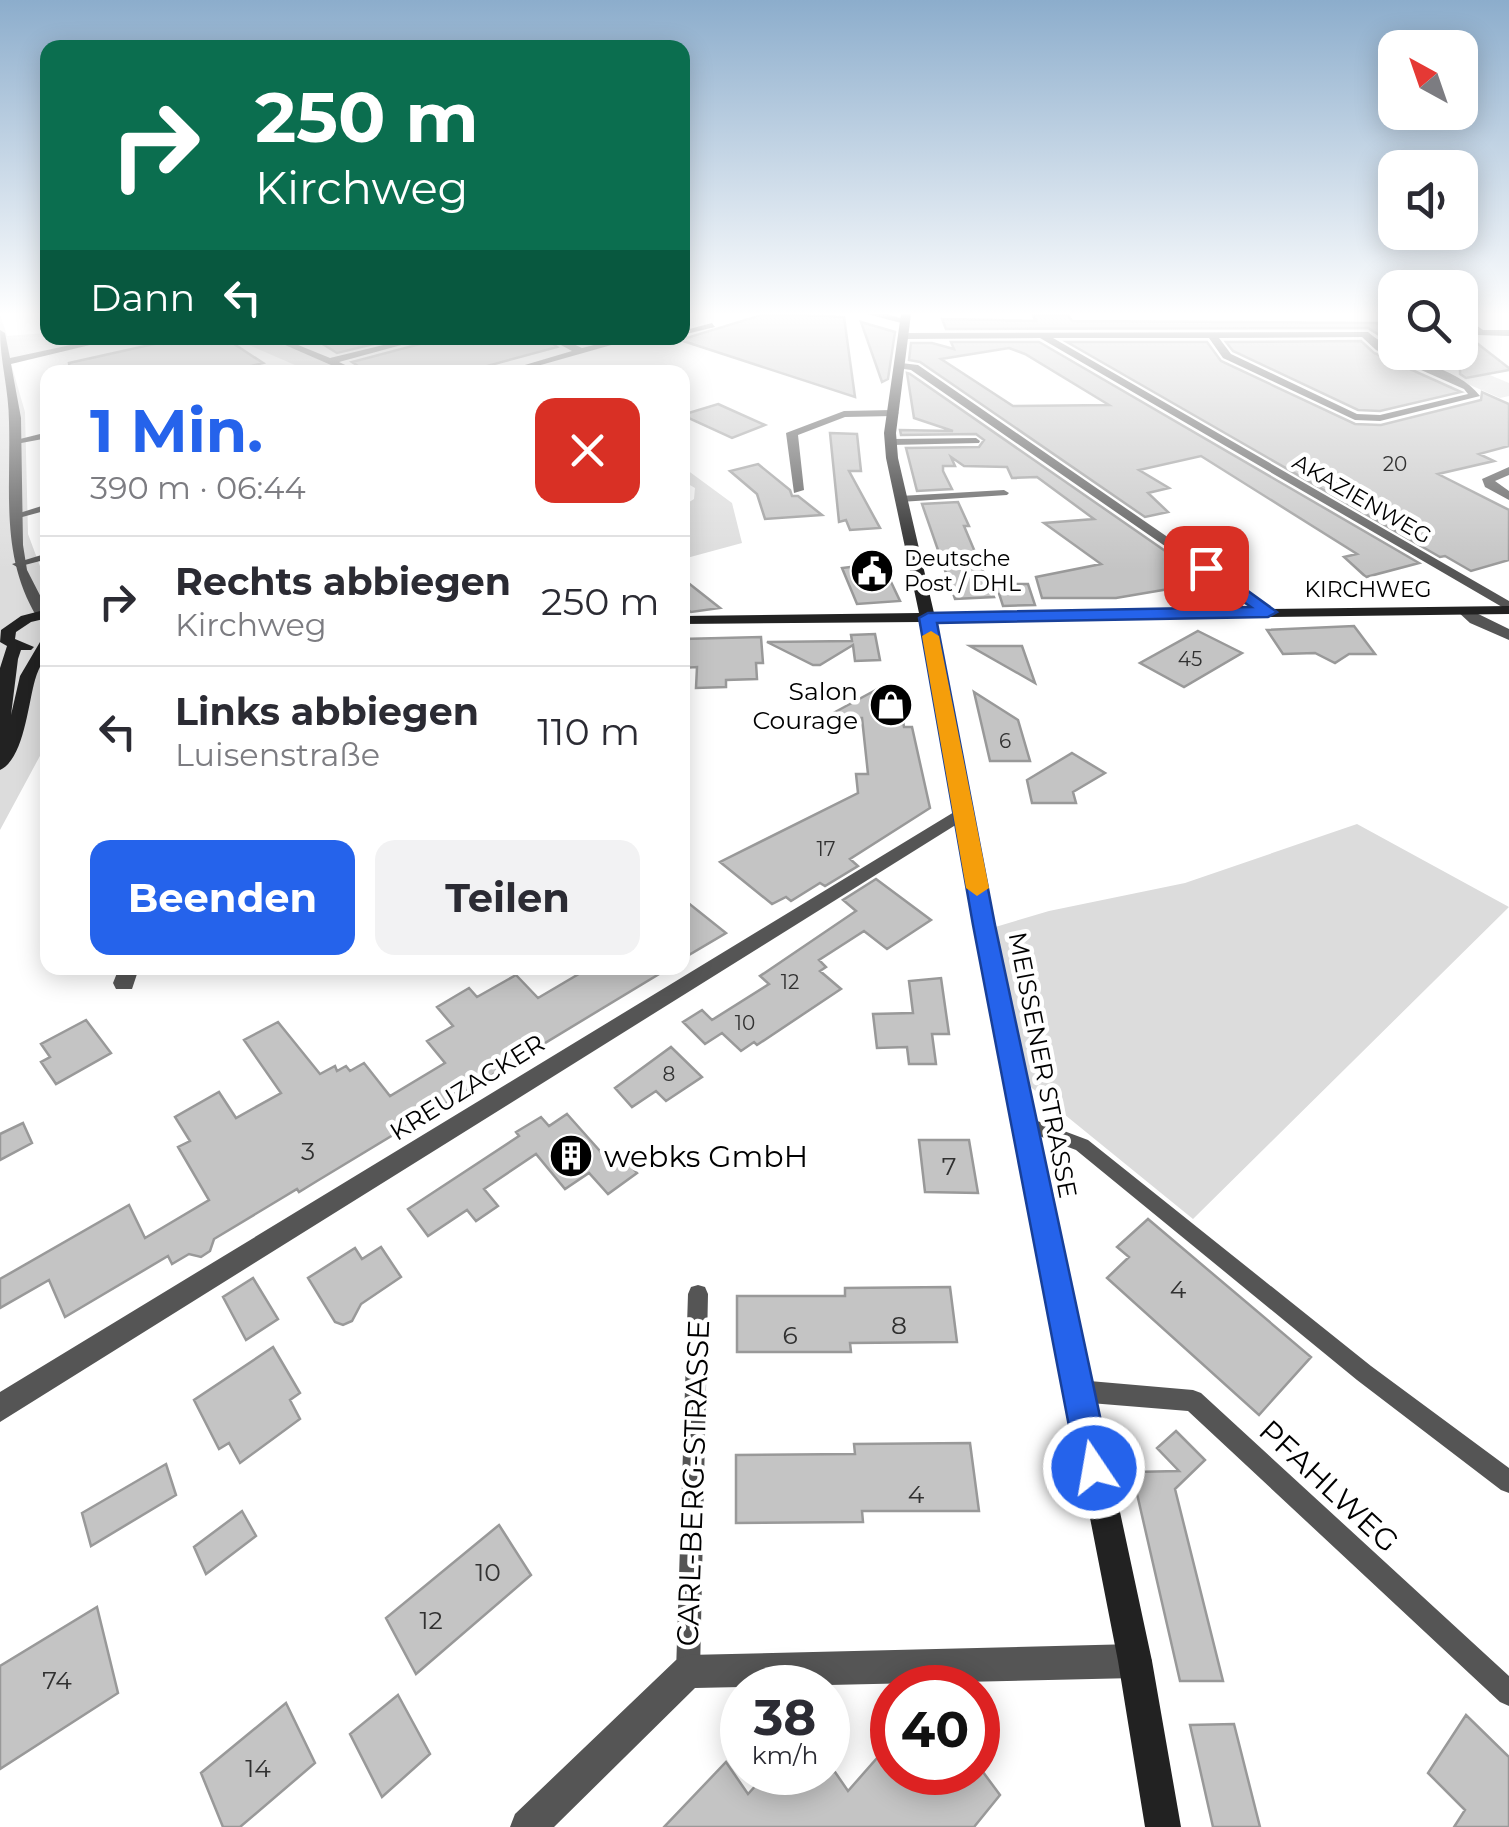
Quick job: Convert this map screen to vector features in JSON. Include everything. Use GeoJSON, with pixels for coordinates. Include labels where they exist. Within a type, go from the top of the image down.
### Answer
{"type":"FeatureCollection","features":[{"type":"Feature","properties":{"kind":"street"},"geometry":{"type":"LineString","coordinates":[[11,399],[18,564],[25,590],[40,608]]}},
{"type":"Feature","properties":{"kind":"street","name":"MEISSENER STRASSE"},"geometry":{"type":"LineString","coordinates":[[896,399],[890,442],[900,500],[928,618],[1024,1124],[1135,1662],[1164,1827]]}},
{"type":"Feature","properties":{"kind":"street"},"geometry":{"type":"LineString","coordinates":[[961,399],[1268,612]]}},
{"type":"Feature","properties":{"kind":"street","name":"AKAZIENWEG"},"geometry":{"type":"LineString","coordinates":[[1150,399],[1509,608]]}},
{"type":"Feature","properties":{"kind":"street"},"geometry":{"type":"LineString","coordinates":[[1318,399],[1355,417],[1380,418],[1461,399]]}},
{"type":"Feature","properties":{"kind":"street"},"geometry":{"type":"LineString","coordinates":[[798,490],[792,433],[844,414],[893,413]]}},
{"type":"Feature","properties":{"kind":"street"},"geometry":{"type":"LineString","coordinates":[[1509,471],[1488,478],[1489,484],[1509,496]]}},
{"type":"Feature","properties":{"kind":"street","name":"KIRCHWEG"},"geometry":{"type":"LineString","coordinates":[[690,620],[1509,608]]}},
{"type":"Feature","properties":{"kind":"street"},"geometry":{"type":"LineString","coordinates":[[1464,611],[1509,635]]}},
{"type":"Feature","properties":{"kind":"street"},"geometry":{"type":"LineString","coordinates":[[8,635],[40,617]]}},
{"type":"Feature","properties":{"kind":"street"},"geometry":{"type":"LineString","coordinates":[[8,635],[40,643]]}},
{"type":"Feature","properties":{"kind":"street"},"geometry":{"type":"LineString","coordinates":[[3,759],[2,706],[8,635]]}},
{"type":"Feature","properties":{"kind":"street"},"geometry":{"type":"LineString","coordinates":[[3,759],[16,731],[28,676],[40,655]]}},
{"type":"Feature","properties":{"kind":"street","name":"KREUZACKER"},"geometry":{"type":"LineString","coordinates":[[0,1408],[964,812]]}},
{"type":"Feature","properties":{"kind":"street","name":"CARL-BERG-STRASSE"},"geometry":{"type":"LineString","coordinates":[[528,1827],[688,1672],[1135,1662]]}},
{"type":"Feature","properties":{"kind":"lane"},"geometry":{"type":"LineString","coordinates":[[16,441],[40,438]]}},
{"type":"Feature","properties":{"kind":"lane"},"geometry":{"type":"LineString","coordinates":[[890,442],[976,441]]}},
{"type":"Feature","properties":{"kind":"lane"},"geometry":{"type":"LineString","coordinates":[[900,500],[1004,494]]}},
{"type":"Feature","properties":{"kind":"lane"},"geometry":{"type":"LineString","coordinates":[[16,516],[40,510]]}},
{"type":"Feature","properties":{"kind":"lane"},"geometry":{"type":"LineString","coordinates":[[18,564],[40,558]]}},
{"type":"Feature","properties":{"kind":"lane"},"geometry":{"type":"LineString","coordinates":[[1024,1124],[1082,1146],[1364,1373],[1509,1482]]}},
{"type":"Feature","properties":{"kind":"lane","name":"CARL-BERG-STRASSE"},"geometry":{"type":"LineString","coordinates":[[688,1672],[698,1294]]}},
{"type":"Feature","properties":{"kind":"lane","name":"PFAHLWEG"},"geometry":{"type":"LineString","coordinates":[[1078,1392],[1193,1401],[1509,1693]]}},
{"type":"Feature","properties":{"kind":"shaded area"},"geometry":{"type":"Polygon","coordinates":[[[0,399],[21,399],[25,412],[28,534],[40,566],[40,756],[0,830],[0,399]]]}},
{"type":"Feature","properties":{"kind":"shaded area"},"geometry":{"type":"Polygon","coordinates":[[[690,472],[732,503],[742,543],[690,557],[690,502],[695,488],[690,485],[690,472]]]}},
{"type":"Feature","properties":{"kind":"shaded area"},"geometry":{"type":"Polygon","coordinates":[[[1357,824],[1509,907],[1193,1219],[1027,1084],[992,928],[1049,911],[1185,883],[1357,824]]]}},
{"type":"Feature","properties":{"kind":"building"},"geometry":{"type":"Polygon","coordinates":[[[911,399],[946,399],[1210,582],[1116,598],[1042,598],[1036,577],[1101,564],[1044,523],[1094,519],[1037,477],[1012,478],[1007,467],[964,466],[951,457],[955,466],[943,466],[943,471],[952,489],[917,491],[906,448],[979,447],[984,440],[976,434],[901,435],[900,430],[953,431],[914,418],[911,399]]]}},
{"type":"Feature","properties":{"kind":"building"},"geometry":{"type":"Polygon","coordinates":[[[974,399],[1003,399],[1013,406],[1109,405],[1100,399],[1137,399],[1419,563],[1366,577],[1344,557],[1357,554],[1201,456],[1139,470],[1169,488],[1148,493],[1168,512],[1145,517],[974,399]]]}},
{"type":"Feature","properties":{"kind":"building"},"geometry":{"type":"Polygon","coordinates":[[[1166,399],[1302,399],[1355,424],[1381,425],[1481,399],[1509,404],[1509,446],[1479,454],[1494,461],[1438,474],[1509,510],[1509,560],[1471,571],[1440,557],[1166,399]]]}},
{"type":"Feature","properties":{"kind":"building"},"geometry":{"type":"Polygon","coordinates":[[[1335,399],[1430,399],[1380,411],[1358,410],[1335,399]]]}},
{"type":"Feature","properties":{"kind":"building"},"geometry":{"type":"Polygon","coordinates":[[[718,404],[765,425],[732,438],[690,419],[690,413],[718,404]]]}},
{"type":"Feature","properties":{"kind":"building"},"geometry":{"type":"Polygon","coordinates":[[[830,433],[857,434],[861,471],[849,471],[880,528],[850,530],[846,520],[839,522],[830,433]]]}},
{"type":"Feature","properties":{"kind":"building"},"geometry":{"type":"Polygon","coordinates":[[[758,464],[792,496],[798,496],[822,515],[765,519],[757,494],[730,471],[758,464]]]}},
{"type":"Feature","properties":{"kind":"building"},"geometry":{"type":"Polygon","coordinates":[[[958,502],[994,597],[955,599],[922,504],[958,502]]]}},
{"type":"Feature","properties":{"kind":"building"},"geometry":{"type":"Polygon","coordinates":[[[882,563],[900,601],[857,604],[842,568],[882,563]]]}},
{"type":"Feature","properties":{"kind":"building"},"geometry":{"type":"Polygon","coordinates":[[[690,584],[720,608],[691,612],[690,584]]]}},
{"type":"Feature","properties":{"kind":"building"},"geometry":{"type":"Polygon","coordinates":[[[996,584],[1028,584],[1035,605],[1003,606],[996,584]]]}},
{"type":"Feature","properties":{"kind":"building"},"geometry":{"type":"Polygon","coordinates":[[[1354,626],[1375,654],[1349,654],[1335,663],[1315,653],[1283,654],[1267,630],[1354,626]]]}},
{"type":"Feature","properties":{"kind":"building"},"geometry":{"type":"Polygon","coordinates":[[[1198,631],[1242,653],[1184,687],[1140,663],[1198,631]]]}},
{"type":"Feature","properties":{"kind":"building"},"geometry":{"type":"Polygon","coordinates":[[[875,634],[880,660],[855,661],[853,645],[820,665],[767,642],[852,641],[851,635],[875,634]]]}},
{"type":"Feature","properties":{"kind":"building"},"geometry":{"type":"Polygon","coordinates":[[[761,637],[763,663],[756,663],[757,679],[726,680],[726,687],[696,688],[697,667],[690,667],[690,639],[761,637]]]}},
{"type":"Feature","properties":{"kind":"building"},"geometry":{"type":"Polygon","coordinates":[[[970,646],[1022,646],[1035,683],[970,646]]]}},
{"type":"Feature","properties":{"kind":"building"},"geometry":{"type":"Polygon","coordinates":[[[885,685],[887,691],[898,691],[904,727],[912,727],[930,808],[850,859],[858,866],[825,886],[820,883],[791,901],[786,897],[772,904],[720,862],[858,793],[856,774],[868,774],[862,718],[824,718],[885,685]]]}},
{"type":"Feature","properties":{"kind":"building"},"geometry":{"type":"Polygon","coordinates":[[[974,692],[1018,720],[1030,761],[990,761],[974,692]]]}},
{"type":"Feature","properties":{"kind":"building"},"geometry":{"type":"Polygon","coordinates":[[[1072,753],[1105,773],[1073,792],[1076,803],[1032,803],[1027,780],[1072,753]]]}},
{"type":"Feature","properties":{"kind":"building"},"geometry":{"type":"Polygon","coordinates":[[[876,879],[931,920],[887,949],[864,931],[819,960],[826,967],[820,971],[841,989],[757,1045],[754,1042],[741,1051],[722,1033],[705,1044],[683,1022],[702,1010],[712,1020],[769,984],[760,976],[856,911],[843,900],[876,879]]]}},
{"type":"Feature","properties":{"kind":"building"},"geometry":{"type":"Polygon","coordinates":[[[690,904],[726,933],[690,954],[690,904]]]}},
{"type":"Feature","properties":{"kind":"building"},"geometry":{"type":"Polygon","coordinates":[[[516,975],[538,998],[577,975],[657,975],[299,1192],[297,1189],[214,1239],[210,1251],[201,1257],[189,1254],[172,1264],[168,1256],[65,1317],[49,1280],[0,1308],[0,1279],[129,1205],[145,1238],[209,1200],[178,1147],[190,1141],[175,1117],[219,1092],[236,1118],[281,1093],[244,1040],[278,1022],[320,1074],[335,1066],[337,1071],[346,1066],[350,1071],[364,1063],[390,1096],[445,1063],[427,1041],[453,1026],[437,1007],[469,988],[477,997],[516,975]]]}},
{"type":"Feature","properties":{"kind":"building"},"geometry":{"type":"Polygon","coordinates":[[[941,978],[949,1034],[932,1034],[936,1064],[909,1064],[907,1047],[877,1048],[873,1014],[913,1013],[909,981],[941,978]]]}},
{"type":"Feature","properties":{"kind":"building"},"geometry":{"type":"Polygon","coordinates":[[[86,1020],[111,1053],[56,1084],[41,1062],[50,1057],[41,1044],[86,1020]]]}},
{"type":"Feature","properties":{"kind":"building"},"geometry":{"type":"Polygon","coordinates":[[[671,1047],[702,1077],[666,1101],[656,1091],[632,1107],[615,1088],[671,1047]]]}},
{"type":"Feature","properties":{"kind":"building"},"geometry":{"type":"Polygon","coordinates":[[[567,1114],[608,1160],[618,1152],[637,1173],[608,1194],[589,1173],[565,1189],[536,1154],[484,1189],[498,1206],[476,1221],[467,1210],[428,1236],[408,1209],[519,1136],[516,1132],[541,1117],[549,1126],[567,1114]]]}},
{"type":"Feature","properties":{"kind":"building"},"geometry":{"type":"Polygon","coordinates":[[[23,1123],[32,1143],[0,1160],[0,1134],[23,1123]]]}},
{"type":"Feature","properties":{"kind":"building"},"geometry":{"type":"Polygon","coordinates":[[[919,1140],[969,1140],[978,1193],[925,1192],[919,1140]]]}},
{"type":"Feature","properties":{"kind":"building"},"geometry":{"type":"Polygon","coordinates":[[[1148,1219],[1311,1357],[1259,1415],[1107,1278],[1129,1257],[1117,1247],[1148,1219]]]}},
{"type":"Feature","properties":{"kind":"building"},"geometry":{"type":"Polygon","coordinates":[[[381,1247],[401,1277],[361,1304],[352,1321],[343,1325],[335,1322],[308,1278],[355,1248],[362,1259],[381,1247]]]}},
{"type":"Feature","properties":{"kind":"building"},"geometry":{"type":"Polygon","coordinates":[[[253,1278],[278,1319],[246,1340],[223,1297],[253,1278]]]}},
{"type":"Feature","properties":{"kind":"building"},"geometry":{"type":"Polygon","coordinates":[[[950,1287],[957,1342],[850,1343],[851,1352],[737,1352],[737,1296],[845,1296],[845,1288],[950,1287]]]}},
{"type":"Feature","properties":{"kind":"building"},"geometry":{"type":"Polygon","coordinates":[[[273,1347],[300,1393],[290,1400],[300,1419],[240,1463],[229,1443],[219,1449],[194,1400],[273,1347]]]}},
{"type":"Feature","properties":{"kind":"building"},"geometry":{"type":"Polygon","coordinates":[[[1176,1431],[1205,1460],[1175,1489],[1223,1681],[1180,1681],[1132,1472],[1179,1471],[1157,1448],[1176,1431]]]}},
{"type":"Feature","properties":{"kind":"building"},"geometry":{"type":"Polygon","coordinates":[[[970,1443],[979,1511],[862,1511],[863,1522],[736,1523],[736,1455],[855,1454],[854,1444],[970,1443]]]}},
{"type":"Feature","properties":{"kind":"building"},"geometry":{"type":"Polygon","coordinates":[[[166,1464],[176,1495],[91,1546],[82,1513],[166,1464]]]}},
{"type":"Feature","properties":{"kind":"building"},"geometry":{"type":"Polygon","coordinates":[[[242,1511],[256,1536],[206,1574],[194,1547],[242,1511]]]}},
{"type":"Feature","properties":{"kind":"building"},"geometry":{"type":"Polygon","coordinates":[[[499,1525],[531,1575],[416,1674],[386,1618],[499,1525]]]}},
{"type":"Feature","properties":{"kind":"building"},"geometry":{"type":"Polygon","coordinates":[[[97,1607],[118,1693],[0,1769],[0,1666],[97,1607]]]}},
{"type":"Feature","properties":{"kind":"building"},"geometry":{"type":"Polygon","coordinates":[[[398,1695],[430,1754],[382,1797],[350,1734],[398,1695]]]}},
{"type":"Feature","properties":{"kind":"building"},"geometry":{"type":"Polygon","coordinates":[[[286,1703],[315,1763],[240,1827],[223,1827],[201,1773],[286,1703]]]}},
{"type":"Feature","properties":{"kind":"building"},"geometry":{"type":"Polygon","coordinates":[[[1466,1715],[1509,1757],[1509,1827],[1454,1827],[1465,1810],[1428,1773],[1466,1715]]]}},
{"type":"Feature","properties":{"kind":"building"},"geometry":{"type":"Polygon","coordinates":[[[1234,1724],[1260,1827],[1213,1827],[1190,1725],[1234,1724]]]}},
{"type":"Feature","properties":{"kind":"building"},"geometry":{"type":"Polygon","coordinates":[[[870,1766],[870,1795],[1000,1795],[974,1827],[664,1827],[720,1768],[720,1795],[850,1795],[850,1789],[870,1766]]]}},
{"type":"Feature","properties":{"kind":"slow traffic"},"geometry":{"type":"LineString","coordinates":[[931,636],[977,888]]}},
{"type":"Feature","properties":{"kind":"place","name":"Deutsche Post / DHL"},"geometry":{"type":"Point","coordinates":[872,571]}},
{"type":"Feature","properties":{"kind":"place","name":"Salon Courage"},"geometry":{"type":"Point","coordinates":[891,705]}},
{"type":"Feature","properties":{"kind":"place","name":"webks GmbH"},"geometry":{"type":"Point","coordinates":[571,1156]}},
{"type":"Feature","properties":{"kind":"route"},"geometry":{"type":"LineString","coordinates":[[1094,1468],[984,925],[928,618],[1268,612],[1206,568]]}}]}
